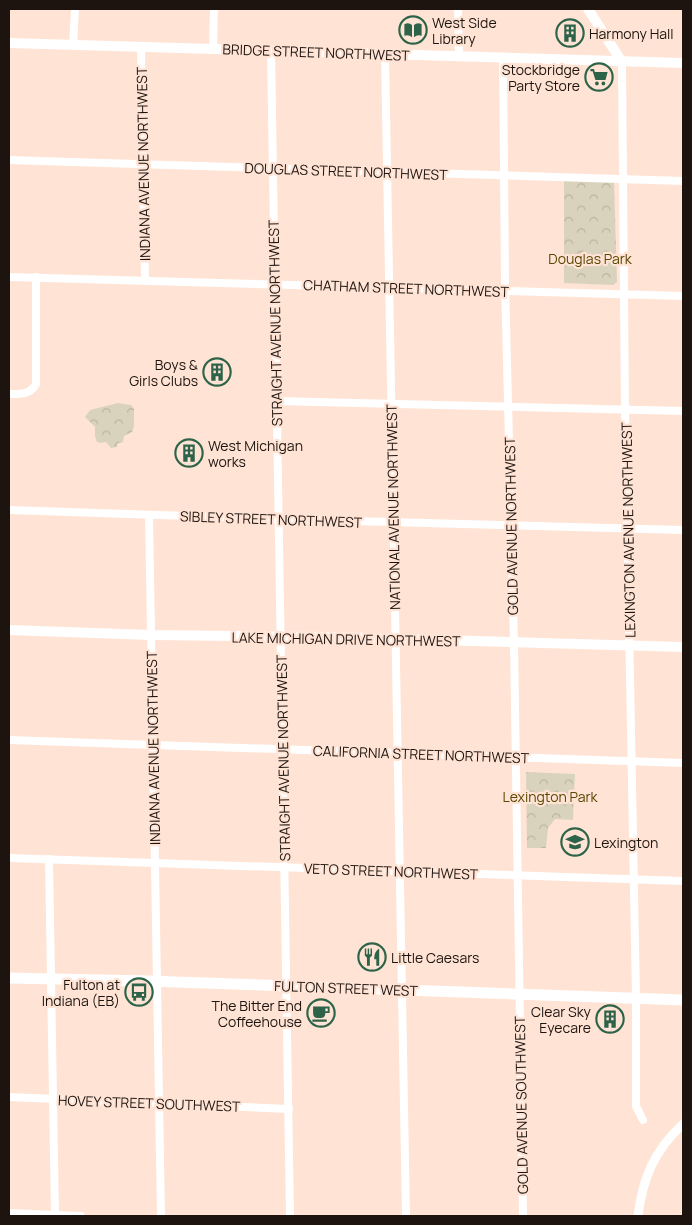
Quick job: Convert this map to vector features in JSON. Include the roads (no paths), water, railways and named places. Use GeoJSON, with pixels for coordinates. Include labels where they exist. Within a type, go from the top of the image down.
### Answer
{"type":"FeatureCollection","features":[{"type":"Feature","properties":{"kind":"main road"},"geometry":{"type":"LineString","coordinates":[[588,9],[622,62]]}},
{"type":"Feature","properties":{"kind":"main road","name":"BRIDGE STREET NORTHWEST"},"geometry":{"type":"LineString","coordinates":[[9,43],[683,63]]}},
{"type":"Feature","properties":{"kind":"main road","name":"LAKE MICHIGAN DRIVE NORTHWEST"},"geometry":{"type":"LineString","coordinates":[[9,630],[683,647]]}},
{"type":"Feature","properties":{"kind":"main road","name":"FULTON STREET WEST"},"geometry":{"type":"LineString","coordinates":[[9,978],[683,1000]]}},
{"type":"Feature","properties":{"kind":"street"},"geometry":{"type":"LineString","coordinates":[[73,45],[74,9]]}},
{"type":"Feature","properties":{"kind":"street"},"geometry":{"type":"LineString","coordinates":[[213,49],[214,9]]}},
{"type":"Feature","properties":{"kind":"street"},"geometry":{"type":"LineString","coordinates":[[458,9],[460,56]]}},
{"type":"Feature","properties":{"kind":"street","name":"INDIANA AVENUE NORTHWEST"},"geometry":{"type":"LineString","coordinates":[[141,47],[145,280]]}},
{"type":"Feature","properties":{"kind":"street","name":"STRAIGHT AVENUE NORTHWEST"},"geometry":{"type":"LineString","coordinates":[[271,51],[290,1216]]}},
{"type":"Feature","properties":{"kind":"street","name":"NATIONAL AVENUE NORTHWEST"},"geometry":{"type":"LineString","coordinates":[[385,54],[406,1216]]}},
{"type":"Feature","properties":{"kind":"street","name":"GOLD AVENUE NORTHWEST"},"geometry":{"type":"LineString","coordinates":[[503,58],[505,291],[514,643],[518,995]]}},
{"type":"Feature","properties":{"kind":"street","name":"LEXINGTON AVENUE NORTHWEST"},"geometry":{"type":"LineString","coordinates":[[622,62],[625,408],[636,998],[636,1106],[643,1120]]}},
{"type":"Feature","properties":{"kind":"street","name":"DOUGLAS STREET NORTHWEST"},"geometry":{"type":"LineString","coordinates":[[9,160],[683,181]]}},
{"type":"Feature","properties":{"kind":"street","name":"CHATHAM STREET NORTHWEST"},"geometry":{"type":"LineString","coordinates":[[9,277],[683,296]]}},
{"type":"Feature","properties":{"kind":"street"},"geometry":{"type":"LineString","coordinates":[[9,394],[30,392],[36,384],[36,277]]}},
{"type":"Feature","properties":{"kind":"street"},"geometry":{"type":"LineString","coordinates":[[276,401],[683,410]]}},
{"type":"Feature","properties":{"kind":"street","name":"SIBLEY STREET NORTHWEST"},"geometry":{"type":"LineString","coordinates":[[9,510],[683,530]]}},
{"type":"Feature","properties":{"kind":"street","name":"INDIANA AVENUE NORTHWEST"},"geometry":{"type":"LineString","coordinates":[[149,515],[161,1216]]}},
{"type":"Feature","properties":{"kind":"street","name":"CALIFORNIA STREET NORTHWEST"},"geometry":{"type":"LineString","coordinates":[[9,740],[683,763]]}},
{"type":"Feature","properties":{"kind":"street","name":"VETO STREET NORTHWEST"},"geometry":{"type":"LineString","coordinates":[[9,858],[683,882]]}},
{"type":"Feature","properties":{"kind":"street"},"geometry":{"type":"LineString","coordinates":[[49,859],[55,1215]]}},
{"type":"Feature","properties":{"kind":"street","name":"GOLD AVENUE SOUTHWEST"},"geometry":{"type":"LineString","coordinates":[[518,995],[523,1216]]}},
{"type":"Feature","properties":{"kind":"street","name":"HOVEY STREET SOUTHWEST"},"geometry":{"type":"LineString","coordinates":[[9,1098],[289,1109]]}},
{"type":"Feature","properties":{"kind":"street"},"geometry":{"type":"LineString","coordinates":[[638,1216],[644,1186],[653,1160],[668,1137],[683,1124]]}},
{"type":"Feature","properties":{"kind":"street"},"geometry":{"type":"LineString","coordinates":[[9,1213],[80,1216]]}},
{"type":"Feature","properties":{"kind":"place","name":"West Side Library"},"geometry":{"type":"Point","coordinates":[413,30]}},
{"type":"Feature","properties":{"kind":"place","name":"Harmony Hall"},"geometry":{"type":"Point","coordinates":[570,33]}},
{"type":"Feature","properties":{"kind":"place","name":"Stockbridge Party Store"},"geometry":{"type":"Point","coordinates":[599,77]}},
{"type":"Feature","properties":{"kind":"place","name":"Boys & Girls Clubs"},"geometry":{"type":"Point","coordinates":[217,372]}},
{"type":"Feature","properties":{"kind":"place","name":"West Michigan works"},"geometry":{"type":"Point","coordinates":[189,453]}},
{"type":"Feature","properties":{"kind":"place","name":"Lexington"},"geometry":{"type":"Point","coordinates":[575,842]}},
{"type":"Feature","properties":{"kind":"place","name":"Little Caesars"},"geometry":{"type":"Point","coordinates":[372,957]}},
{"type":"Feature","properties":{"kind":"place","name":"Fulton at Indiana (EB)"},"geometry":{"type":"Point","coordinates":[139,992]}},
{"type":"Feature","properties":{"kind":"place","name":"The Bitter End Coffeehouse"},"geometry":{"type":"Point","coordinates":[321,1013]}},
{"type":"Feature","properties":{"kind":"place","name":"Clear Sky Eyecare"},"geometry":{"type":"Point","coordinates":[610,1019]}},
{"type":"Feature","properties":{"kind":"park label","name":"Douglas Park"},"geometry":{"type":"Point","coordinates":[590,258]}},
{"type":"Feature","properties":{"kind":"park label","name":"Lexington Park"},"geometry":{"type":"Point","coordinates":[550,796]}}]}
